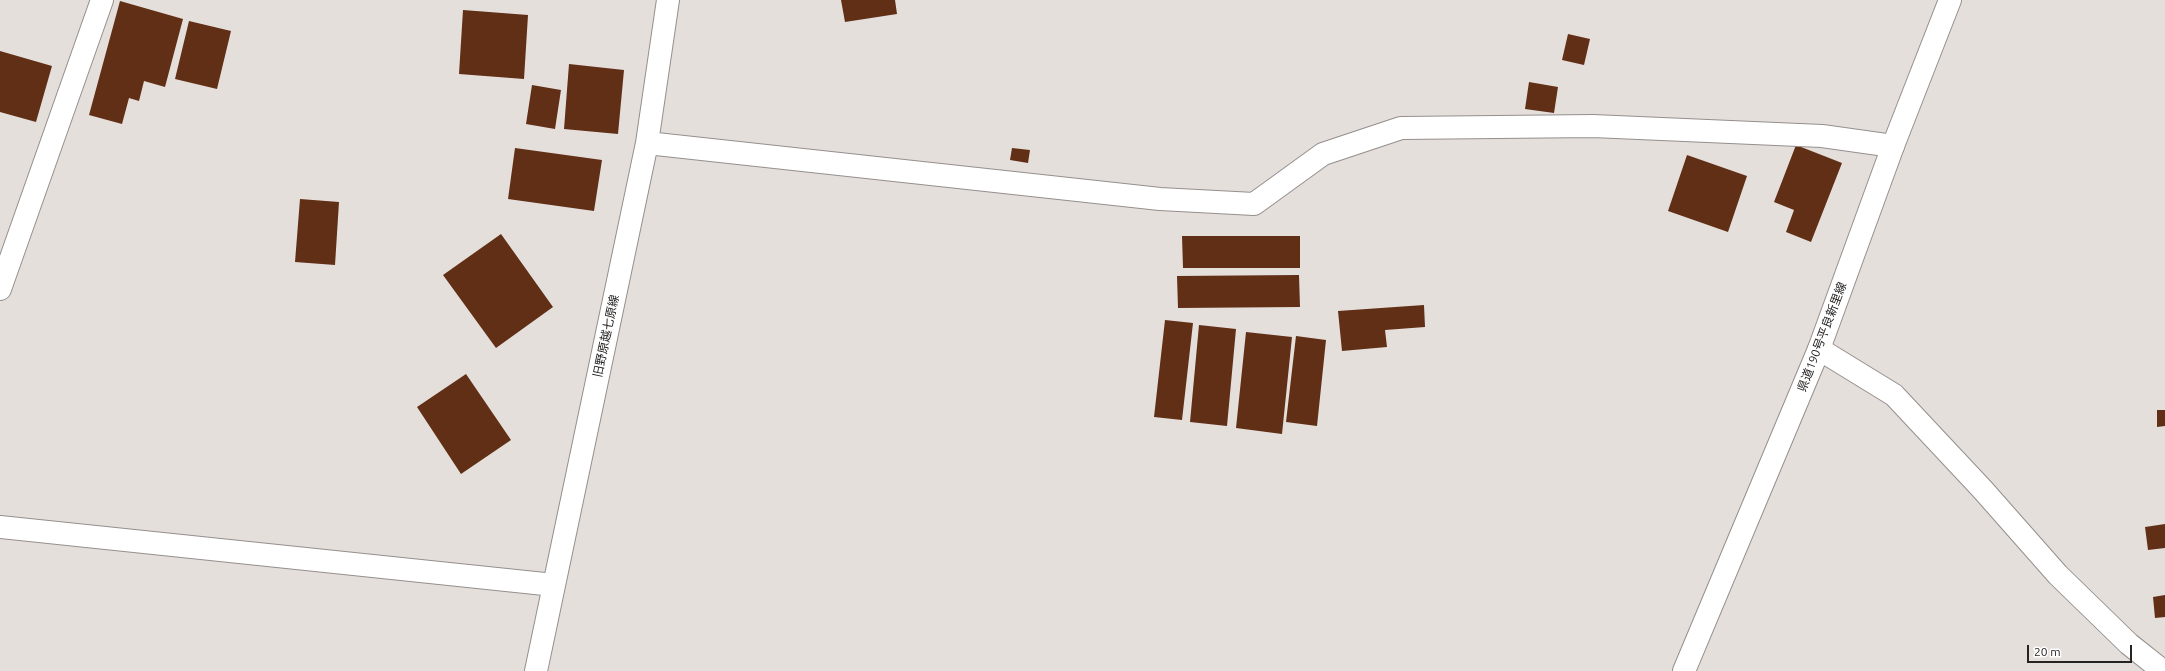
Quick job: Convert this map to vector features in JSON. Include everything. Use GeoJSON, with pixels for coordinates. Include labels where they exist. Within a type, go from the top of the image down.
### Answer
{"type":"FeatureCollection","features":[{"type":"Feature","properties":{"kind":"street"},"geometry":{"type":"LineString","coordinates":[[0,289],[102,0]]}},
{"type":"Feature","properties":{"kind":"street","name":"旧野原越七原線"},"geometry":{"type":"LineString","coordinates":[[536,671],[647,143],[668,0]]}},
{"type":"Feature","properties":{"kind":"street","name":"県道190号平良新里線"},"geometry":{"type":"LineString","coordinates":[[1684,671],[1819,349],[1893,146],[1950,0]]}},
{"type":"Feature","properties":{"kind":"street"},"geometry":{"type":"LineString","coordinates":[[647,143],[1160,199],[1254,204],[1323,154],[1401,128],[1593,126],[1822,136],[1893,146]]}},
{"type":"Feature","properties":{"kind":"street"},"geometry":{"type":"LineString","coordinates":[[1819,349],[1894,395],[1983,490],[2058,575],[2129,644],[2163,671]]}},
{"type":"Feature","properties":{"kind":"street"},"geometry":{"type":"LineString","coordinates":[[0,527],[554,585]]}},
{"type":"Feature","properties":{"kind":"building"},"geometry":{"type":"Polygon","coordinates":[[[841,0],[895,0],[897,14],[845,22],[841,0]]]}},
{"type":"Feature","properties":{"kind":"building"},"geometry":{"type":"Polygon","coordinates":[[[120,1],[183,19],[165,87],[144,81],[139,101],[129,98],[122,124],[89,115],[120,1]]]}},
{"type":"Feature","properties":{"kind":"building"},"geometry":{"type":"Polygon","coordinates":[[[463,10],[528,15],[524,79],[459,74],[463,10]]]}},
{"type":"Feature","properties":{"kind":"building"},"geometry":{"type":"Polygon","coordinates":[[[189,21],[231,31],[217,89],[175,79],[189,21]]]}},
{"type":"Feature","properties":{"kind":"building"},"geometry":{"type":"Polygon","coordinates":[[[1568,34],[1590,39],[1584,65],[1562,60],[1568,34]]]}},
{"type":"Feature","properties":{"kind":"building"},"geometry":{"type":"Polygon","coordinates":[[[0,51],[52,66],[36,122],[0,112],[0,51]]]}},
{"type":"Feature","properties":{"kind":"building"},"geometry":{"type":"Polygon","coordinates":[[[569,64],[624,70],[618,134],[564,129],[569,64]]]}},
{"type":"Feature","properties":{"kind":"building"},"geometry":{"type":"Polygon","coordinates":[[[1529,82],[1558,87],[1554,113],[1525,109],[1529,82]]]}},
{"type":"Feature","properties":{"kind":"building"},"geometry":{"type":"Polygon","coordinates":[[[532,85],[561,90],[555,129],[526,124],[532,85]]]}},
{"type":"Feature","properties":{"kind":"building"},"geometry":{"type":"Polygon","coordinates":[[[1796,145],[1842,163],[1811,242],[1786,232],[1794,210],[1774,202],[1796,145]]]}},
{"type":"Feature","properties":{"kind":"building"},"geometry":{"type":"Polygon","coordinates":[[[515,148],[602,160],[594,211],[508,199],[515,148]]]}},
{"type":"Feature","properties":{"kind":"building"},"geometry":{"type":"Polygon","coordinates":[[[1012,148],[1030,150],[1028,163],[1010,160],[1012,148]]]}},
{"type":"Feature","properties":{"kind":"building"},"geometry":{"type":"Polygon","coordinates":[[[1687,155],[1747,176],[1728,232],[1668,211],[1687,155]]]}},
{"type":"Feature","properties":{"kind":"building"},"geometry":{"type":"Polygon","coordinates":[[[300,199],[339,202],[335,265],[295,262],[300,199]]]}},
{"type":"Feature","properties":{"kind":"building"},"geometry":{"type":"Polygon","coordinates":[[[501,234],[553,307],[496,348],[443,275],[501,234]]]}},
{"type":"Feature","properties":{"kind":"building"},"geometry":{"type":"Polygon","coordinates":[[[1182,236],[1300,236],[1300,268],[1183,268],[1182,236]]]}},
{"type":"Feature","properties":{"kind":"building"},"geometry":{"type":"Polygon","coordinates":[[[1299,275],[1300,307],[1178,308],[1177,276],[1299,275]]]}},
{"type":"Feature","properties":{"kind":"building"},"geometry":{"type":"Polygon","coordinates":[[[1424,305],[1425,327],[1385,330],[1387,347],[1342,351],[1338,311],[1424,305]]]}},
{"type":"Feature","properties":{"kind":"building"},"geometry":{"type":"Polygon","coordinates":[[[1165,320],[1193,323],[1182,420],[1154,417],[1165,320]]]}},
{"type":"Feature","properties":{"kind":"building"},"geometry":{"type":"Polygon","coordinates":[[[1199,325],[1236,329],[1227,426],[1190,422],[1199,325]]]}},
{"type":"Feature","properties":{"kind":"building"},"geometry":{"type":"Polygon","coordinates":[[[1246,332],[1292,337],[1282,434],[1236,428],[1246,332]]]}},
{"type":"Feature","properties":{"kind":"building"},"geometry":{"type":"Polygon","coordinates":[[[1296,336],[1326,340],[1317,426],[1286,422],[1296,336]]]}},
{"type":"Feature","properties":{"kind":"building"},"geometry":{"type":"Polygon","coordinates":[[[466,374],[511,440],[461,474],[417,407],[466,374]]]}},
{"type":"Feature","properties":{"kind":"building"},"geometry":{"type":"Polygon","coordinates":[[[2157,410],[2165,410],[2165,426],[2157,427],[2157,410]]]}},
{"type":"Feature","properties":{"kind":"building"},"geometry":{"type":"Polygon","coordinates":[[[2165,524],[2165,548],[2148,550],[2145,527],[2165,524]]]}},
{"type":"Feature","properties":{"kind":"building"},"geometry":{"type":"Polygon","coordinates":[[[2165,595],[2165,617],[2155,618],[2153,597],[2165,595]]]}}]}
